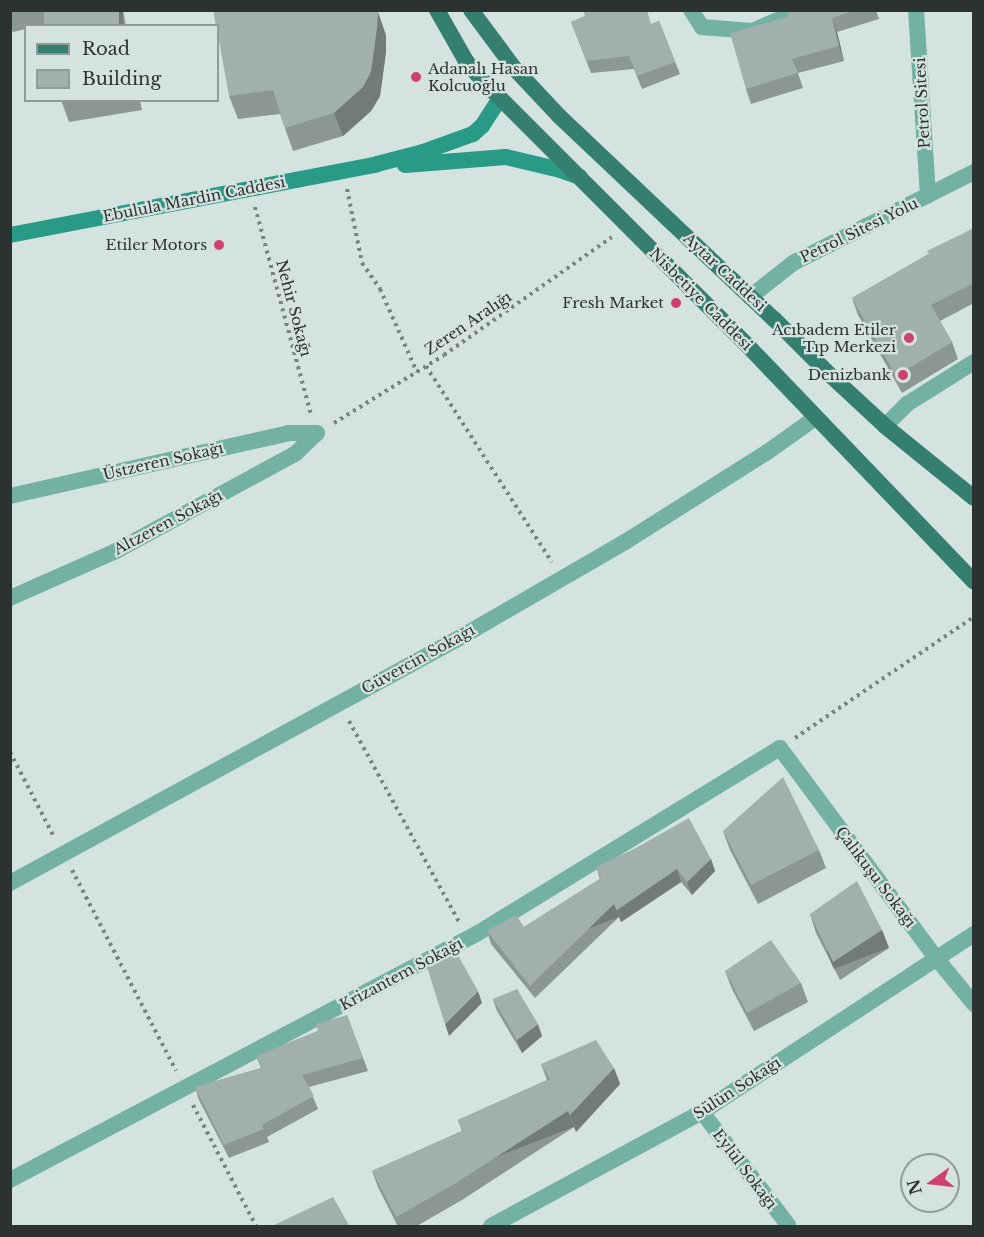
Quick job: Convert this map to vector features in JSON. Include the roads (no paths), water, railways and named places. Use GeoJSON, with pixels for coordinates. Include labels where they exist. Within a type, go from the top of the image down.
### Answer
{"type":"FeatureCollection","features":[{"type":"Feature","properties":{"kind":"main road","name":"Nisbetiye Caddesi"},"geometry":{"type":"LineString","coordinates":[[437,10],[466,61],[500,98],[583,178],[747,345],[974,582]]}},
{"type":"Feature","properties":{"kind":"main road"},"geometry":{"type":"LineString","coordinates":[[377,164],[464,140],[482,126],[500,98],[514,68],[471,10]]}},
{"type":"Feature","properties":{"kind":"main road","name":"Aytar Caddesi"},"geometry":{"type":"LineString","coordinates":[[514,68],[559,116],[885,426],[974,498]]}},
{"type":"Feature","properties":{"kind":"main road"},"geometry":{"type":"LineString","coordinates":[[377,164],[416,165],[506,157],[583,178]]}},
{"type":"Feature","properties":{"kind":"main road","name":"Ebulula Mardin Caddesi"},"geometry":{"type":"LineString","coordinates":[[10,235],[377,164]]}},
{"type":"Feature","properties":{"kind":"street"},"geometry":{"type":"LineString","coordinates":[[691,10],[702,27],[752,31],[801,10]]}},
{"type":"Feature","properties":{"kind":"street","name":"Petrol Sitesi"},"geometry":{"type":"LineString","coordinates":[[916,10],[928,196]]}},
{"type":"Feature","properties":{"kind":"street","name":"Petrol Sitesi Yolu"},"geometry":{"type":"LineString","coordinates":[[750,297],[793,263],[974,171]]}},
{"type":"Feature","properties":{"kind":"street"},"geometry":{"type":"LineString","coordinates":[[885,426],[906,404],[974,362]]}},
{"type":"Feature","properties":{"kind":"street","name":"Güvercin Sokağı"},"geometry":{"type":"LineString","coordinates":[[10,883],[625,543],[756,460],[815,418]]}},
{"type":"Feature","properties":{"kind":"street","name":"Üstzeren Sokağı"},"geometry":{"type":"LineString","coordinates":[[10,496],[289,433],[317,433]]}},
{"type":"Feature","properties":{"kind":"street","name":"Altzeren Sokağı"},"geometry":{"type":"LineString","coordinates":[[10,598],[126,545],[295,454],[317,433]]}},
{"type":"Feature","properties":{"kind":"street","name":"Krizantem Sokağı"},"geometry":{"type":"LineString","coordinates":[[10,1180],[468,939],[780,748]]}},
{"type":"Feature","properties":{"kind":"street","name":"Çalıkuşu Sokağı"},"geometry":{"type":"LineString","coordinates":[[780,748],[936,958],[974,1004]]}},
{"type":"Feature","properties":{"kind":"street","name":"Sülün Sokağı"},"geometry":{"type":"LineString","coordinates":[[491,1227],[702,1112],[974,934]]}},
{"type":"Feature","properties":{"kind":"street","name":"Eylül Sokağı"},"geometry":{"type":"LineString","coordinates":[[702,1112],[789,1227]]}},
{"type":"Feature","properties":{"kind":"place","name":"Adanalı Hasan Kolcuoğlu"},"geometry":{"type":"Point","coordinates":[416,77]}},
{"type":"Feature","properties":{"kind":"place","name":"Etiler Motors"},"geometry":{"type":"Point","coordinates":[219,245]}},
{"type":"Feature","properties":{"kind":"place","name":"Fresh Market"},"geometry":{"type":"Point","coordinates":[676,303]}},
{"type":"Feature","properties":{"kind":"place","name":"Acıbadem Etiler Tıp Merkezi"},"geometry":{"type":"Point","coordinates":[909,338]}},
{"type":"Feature","properties":{"kind":"place","name":"Denizbank"},"geometry":{"type":"Point","coordinates":[903,375]}}]}
